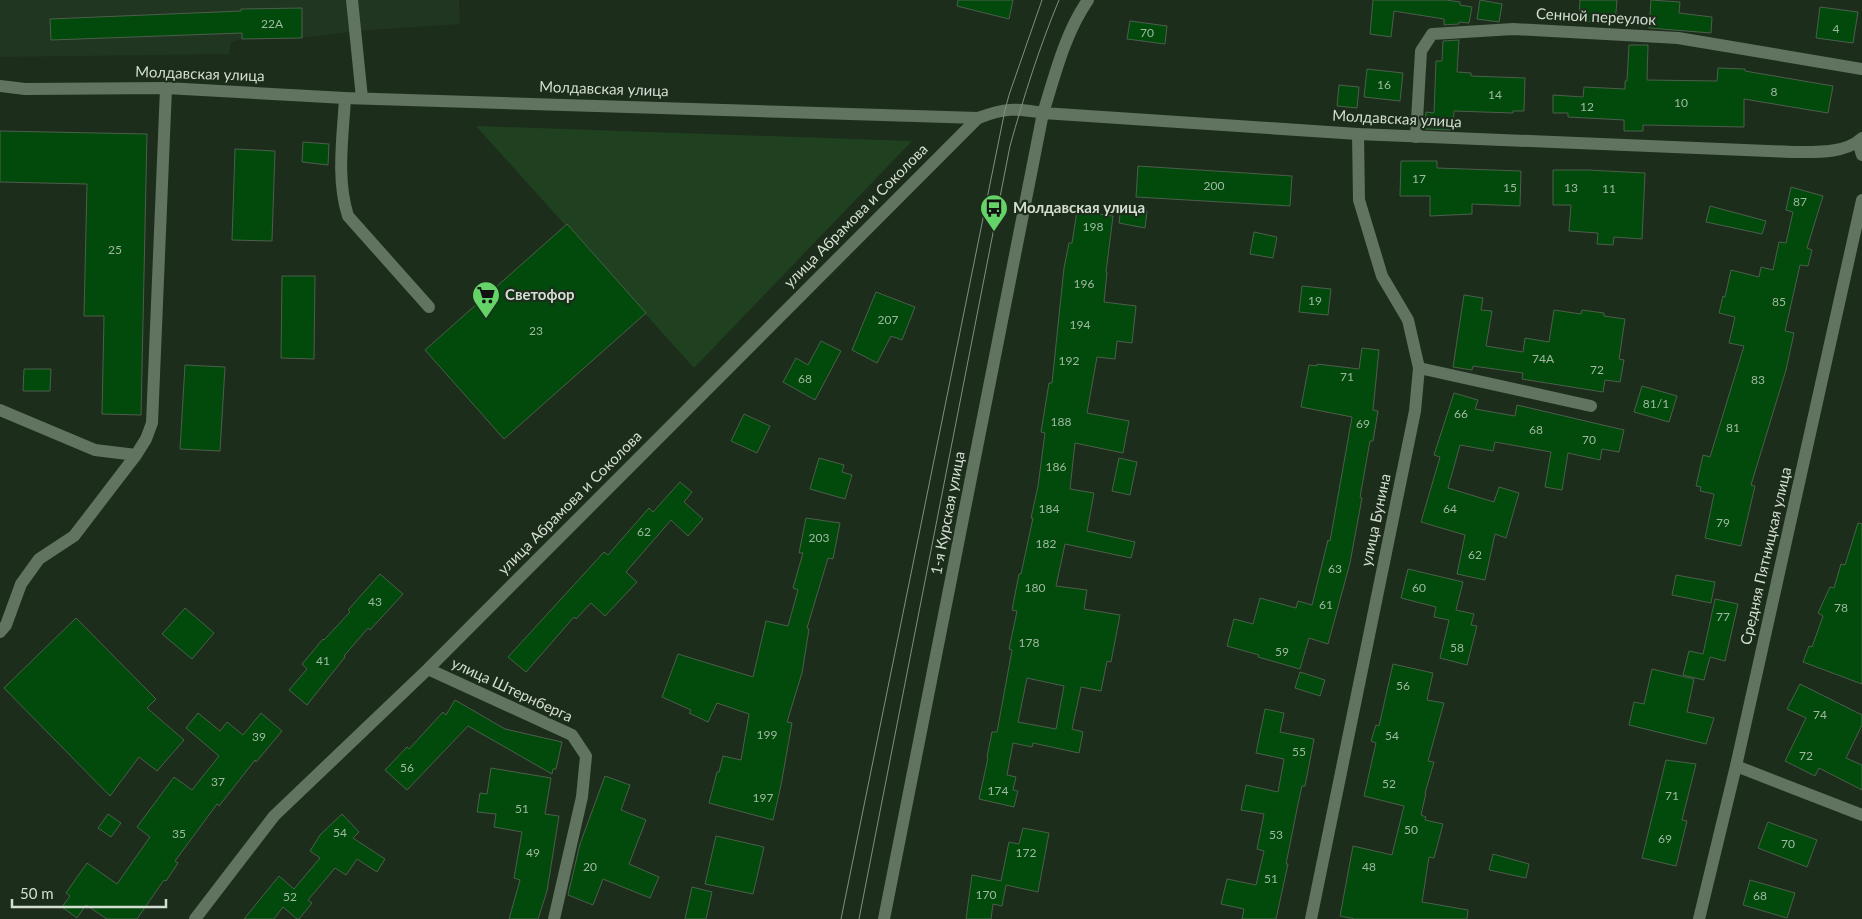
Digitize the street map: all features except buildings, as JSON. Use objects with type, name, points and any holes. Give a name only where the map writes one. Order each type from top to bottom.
[{"type":"street","points":[[352,0],[362,98]]},
{"type":"street","points":[[1044,113],[1070,30],[1088,0]]},
{"type":"street","name":"Сенной переулок","points":[[1416,136],[1421,51],[1432,34],[1512,29],[1678,38],[1862,69]]},
{"type":"street","name":"Молдавская улица","points":[[0,86],[25,89],[166,88],[345,98],[978,118],[1000,110],[1020,109],[1044,113],[1358,134],[1792,152],[1825,151],[1844,147],[1860,140]]},
{"type":"street","points":[[0,632],[6,625],[21,584],[39,559],[74,536],[136,455],[146,439],[152,423],[166,88]]},
{"type":"street","points":[[345,98],[341,183],[348,216],[429,307]]},
{"type":"street","name":"1-я Курская улица","points":[[884,919],[1044,113]]},
{"type":"street","name":"улица Абрамова и Соколова","points":[[195,919],[274,816],[428,669],[978,118]]},
{"type":"street","name":"улица Бунина","points":[[1311,919],[1415,411],[1419,368],[1408,320],[1382,276],[1359,200],[1358,134]]},
{"type":"street","points":[[1860,140],[1862,155]]},
{"type":"street","name":"Средняя Пятницкая улица","points":[[1699,919],[1736,766],[1862,200]]},
{"type":"street","points":[[1419,368],[1591,406]]},
{"type":"street","points":[[0,410],[95,450],[136,455]]},
{"type":"street","name":"улица Штернберга","points":[[428,669],[572,735],[586,756],[582,797],[554,919]]},
{"type":"street","points":[[1736,766],[1862,816]]},
{"type":"shaded area","points":[[0,0],[459,0],[460,24],[356,31],[302,38],[242,39],[231,42],[229,54],[0,57]]},
{"type":"shaded area","points":[[476,126],[912,141],[694,368]]},
{"type":"tram line","points":[[841,919],[1005,110],[1042,0]]},
{"type":"tram line","points":[[859,919],[1010,146],[1032,72],[1059,0]]},
{"type":"place","name":"Молдавская улица","points":[[994,232]]},
{"type":"place","name":"Светофор","points":[[486,319]]}]
